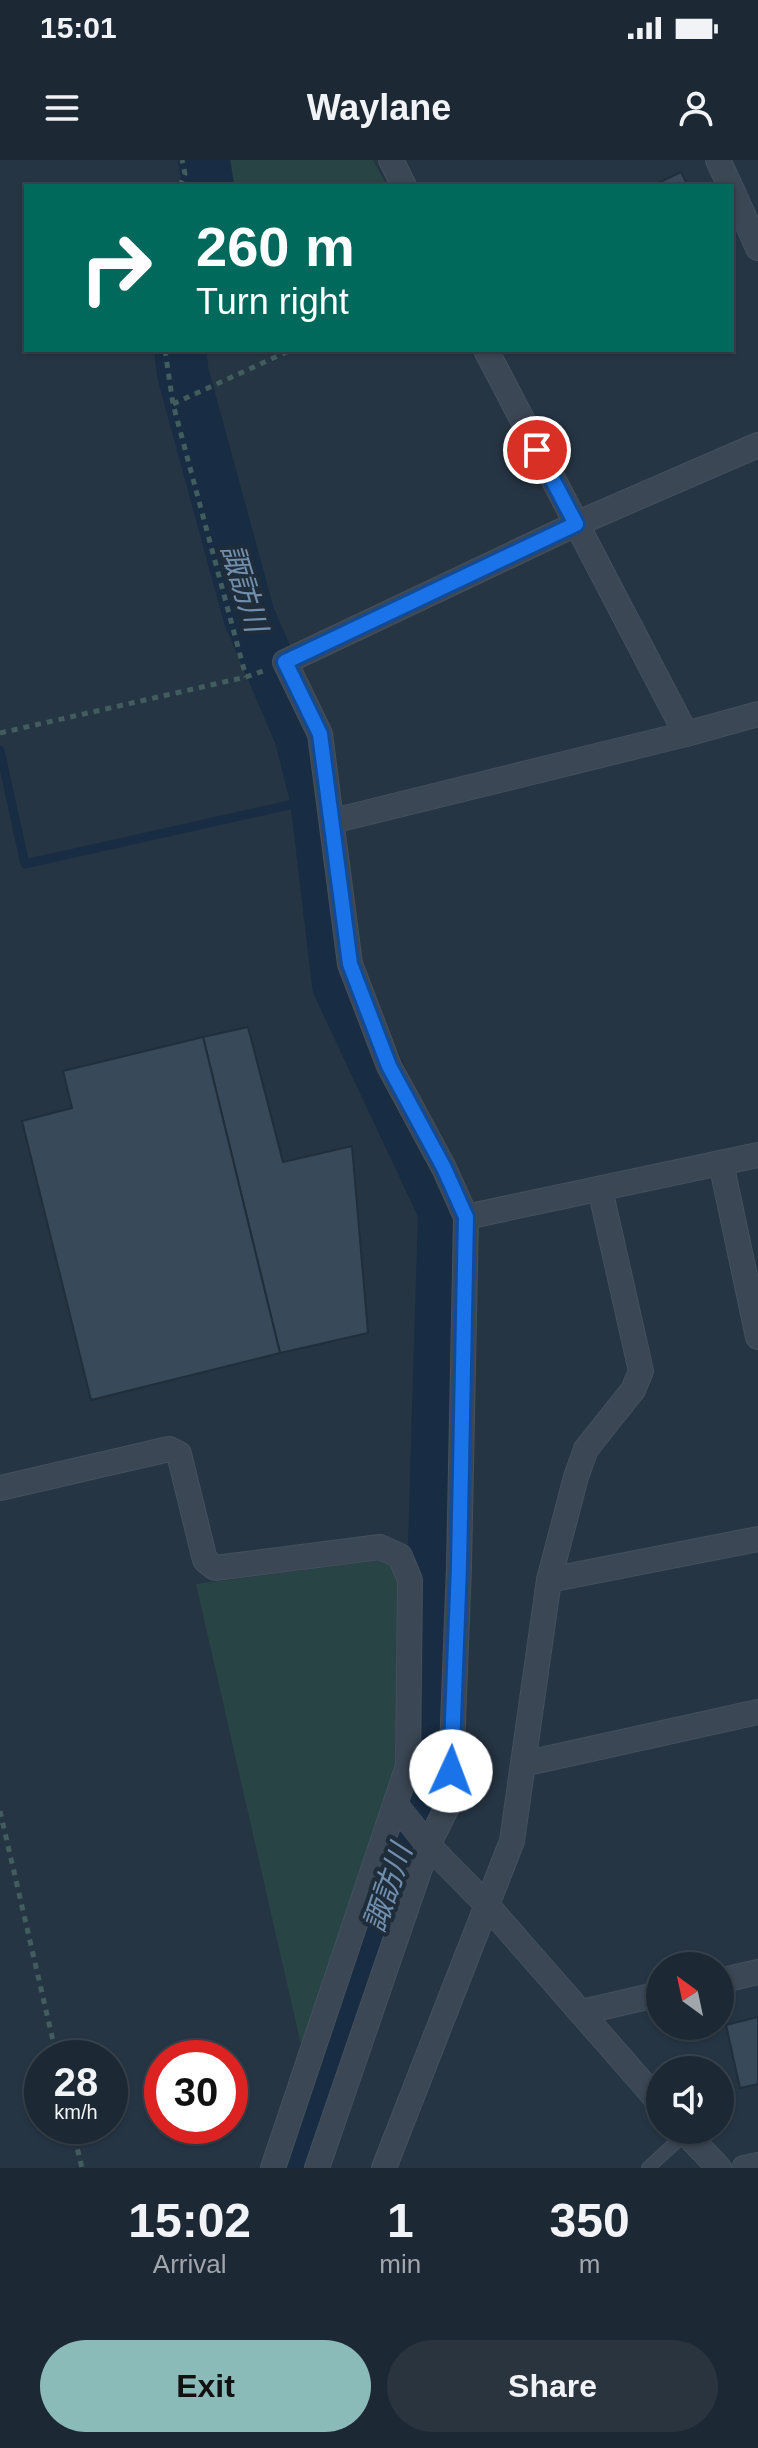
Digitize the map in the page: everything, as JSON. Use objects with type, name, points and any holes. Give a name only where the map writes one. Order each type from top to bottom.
[{"type":"street","points":[[391,160],[403,184]]},
{"type":"street","points":[[718,160],[729,184]]},
{"type":"street","points":[[734,195],[758,248]]},
{"type":"street","points":[[487,352],[686,734]]},
{"type":"street","points":[[317,2168],[428,1845],[450,1801],[459,1566],[466,1217],[444,1168],[389,1066],[350,964],[320,734],[285,662],[576,524],[758,445]]},
{"type":"street","points":[[333,821],[758,714]]},
{"type":"street","points":[[466,1217],[758,1155]]},
{"type":"street","points":[[721,1163],[758,1337]]},
{"type":"street","points":[[384,2168],[512,1841],[549,1580],[576,1477],[586,1449],[633,1390],[641,1371],[600,1189]]},
{"type":"street","points":[[0,1488],[169,1449],[179,1454],[205,1560],[215,1568],[380,1547],[400,1556],[410,1580],[408,1766],[273,2168]]},
{"type":"street","points":[[549,1580],[758,1539]]},
{"type":"street","points":[[523,1764],[758,1712]]},
{"type":"street","points":[[396,1805],[428,1845],[486,1904],[646,2087]]},
{"type":"street","points":[[734,1978],[758,1972]]},
{"type":"street","points":[[582,2012],[646,1997]]},
{"type":"street","points":[[696,2144],[719,2168]]},
{"type":"street","points":[[744,2168],[758,2165]]},
{"type":"lane","points":[[648,2168],[672,2144]]},
{"type":"path","points":[[181,184],[185,174],[182,160]]},
{"type":"path","points":[[165,352],[173,404],[246,677]]},
{"type":"path","points":[[173,404],[287,352]]},
{"type":"path","points":[[0,733],[246,677],[285,662]]},
{"type":"path","points":[[0,1811],[53,2040]]},
{"type":"path","points":[[76,2144],[82,2168]]},
{"type":"green space","points":[[212,160],[373,160],[386,184],[215,184]]},
{"type":"green space","points":[[382,1560],[393,1564],[403,1587],[398,1770],[304,2058],[196,1584]]},
{"type":"building","points":[[681,172],[687,184],[656,184]]},
{"type":"building","points":[[248,1027],[283,1162],[352,1146],[368,1333],[280,1353],[203,1037]]},
{"type":"building","points":[[203,1037],[280,1353],[91,1400],[22,1121],[72,1108],[63,1071]]},
{"type":"building","points":[[758,2017],[758,2084],[740,2088],[729,2040],[734,2040],[734,2023]]},
{"type":"waterway","name":"諏訪川","points":[[204,160],[208,184]]},
{"type":"waterway","name":"諏訪川","points":[[180,352],[183,374],[249,616],[300,735],[316,799],[338,985],[444,1211],[427,1773],[294,2168]]},
{"type":"waterway","points":[[0,750],[25,864],[316,799]]},
{"type":"route","points":[[451,1771],[459,1566],[466,1217],[444,1168],[389,1066],[350,964],[320,734],[285,662],[576,524],[537,450]]}]
